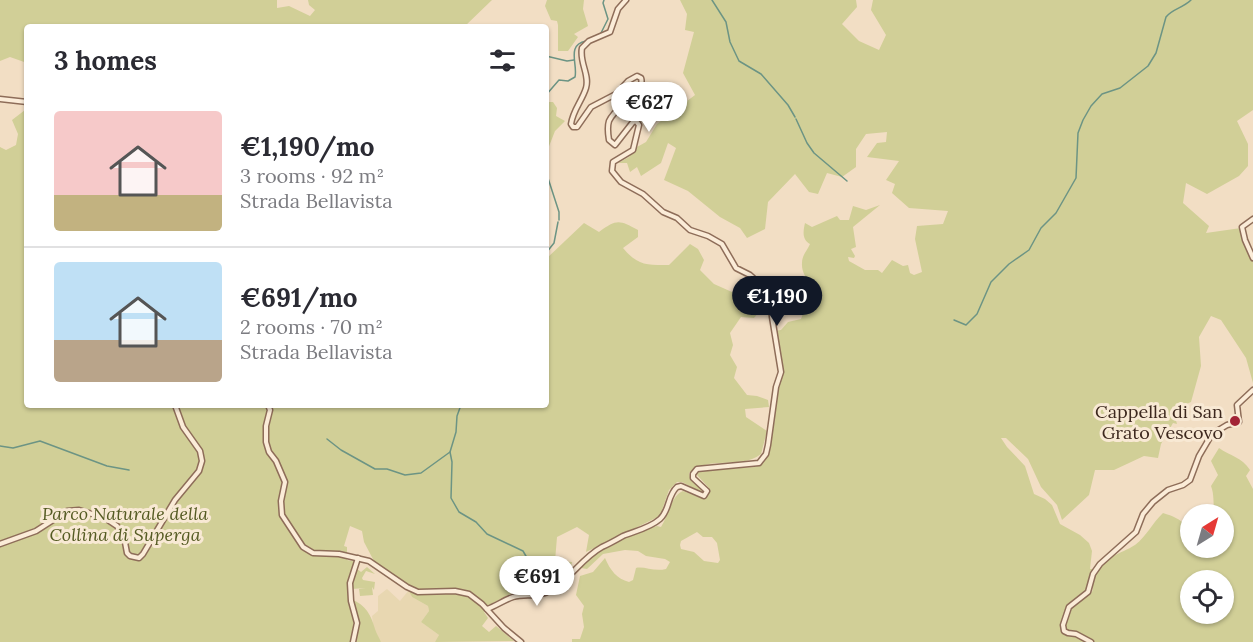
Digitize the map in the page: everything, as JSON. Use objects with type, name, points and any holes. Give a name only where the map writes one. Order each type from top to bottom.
[{"type":"street","points":[[488,609],[513,597],[535,596],[554,588],[573,575],[585,559],[598,549],[623,536],[653,525],[667,510],[671,494],[677,487],[681,486],[704,496],[707,491],[693,478],[694,471],[759,464],[768,445],[776,387],[781,372],[772,315],[760,284],[750,274],[736,268],[718,241],[690,230],[678,218],[663,212],[644,194],[616,178],[612,171],[613,162],[633,150],[639,124],[636,121],[633,122],[615,145],[609,140],[608,125],[617,109],[637,92],[642,84],[641,78],[637,76],[631,78],[616,94],[591,106],[577,127],[571,124],[574,110],[586,88],[587,80],[581,61],[582,48],[589,41],[610,32],[618,9],[626,0]]},
{"type":"street","points":[[0,99],[24,102]]},
{"type":"street","points":[[1253,219],[1242,227],[1253,258]]},
{"type":"street","points":[[1091,642],[1064,630],[1063,626],[1069,607],[1088,592],[1093,574],[1100,564],[1136,532],[1148,507],[1168,490],[1188,482],[1212,434],[1227,425],[1239,422],[1237,405],[1253,390]]},
{"type":"street","points":[[0,544],[36,531],[67,511],[75,509],[110,520],[121,532],[127,553],[139,558],[175,500],[199,471],[202,461],[200,451],[183,427],[176,408]]},
{"type":"street","points":[[269,408],[266,442],[285,482],[281,501],[282,515],[303,547],[313,553],[339,554],[358,558],[378,566],[412,590],[426,593],[461,592],[469,594],[488,609],[520,642]]},
{"type":"street","points":[[352,642],[357,623],[351,601],[350,583],[358,558]]},
{"type":"shaded area","points":[[387,589],[400,601],[409,590],[412,597],[428,606],[429,611],[421,622],[439,635],[435,642],[381,642],[374,631],[372,616],[378,611],[378,596]]},
{"type":"green space","points":[[0,0],[277,0],[277,8],[289,6],[310,16],[315,10],[309,5],[308,0],[492,0],[467,24],[24,24],[24,62],[10,57],[0,61]]},
{"type":"green space","points":[[547,0],[584,0],[583,9],[588,26],[574,34],[578,37],[568,51],[558,51],[558,25],[557,21],[551,20],[545,6]]},
{"type":"green space","points":[[680,0],[856,0],[857,7],[842,24],[859,41],[879,50],[886,35],[871,10],[873,0],[1253,0],[1253,110],[1237,121],[1248,144],[1248,166],[1239,176],[1207,194],[1186,183],[1183,203],[1209,226],[1206,233],[1241,228],[1253,259],[1253,383],[1246,358],[1221,320],[1211,316],[1199,337],[1201,366],[1191,402],[1172,407],[1177,424],[1173,423],[1161,444],[1158,458],[1144,456],[1114,470],[1095,470],[1089,495],[1062,520],[1057,505],[1041,487],[1028,459],[1006,438],[1001,438],[1025,466],[1034,494],[1052,505],[1060,524],[1089,543],[1092,551],[1090,569],[1095,569],[1087,591],[1068,605],[1062,625],[1065,634],[1078,636],[1086,642],[572,642],[572,639],[580,639],[584,627],[582,614],[584,606],[576,595],[580,576],[593,572],[605,558],[614,573],[629,582],[633,580],[636,568],[666,569],[670,562],[646,556],[638,551],[625,550],[603,554],[587,569],[581,568],[583,563],[601,549],[612,546],[625,537],[657,526],[661,527],[679,493],[683,491],[701,498],[708,495],[709,488],[697,475],[699,471],[755,467],[763,463],[770,444],[776,393],[783,370],[775,331],[781,330],[788,322],[801,319],[804,311],[801,301],[812,298],[814,295],[814,293],[803,291],[806,287],[806,280],[802,260],[810,244],[804,235],[805,223],[812,227],[837,216],[840,220],[849,220],[853,206],[866,210],[880,205],[853,227],[856,247],[851,249],[855,256],[854,258],[848,257],[849,261],[865,270],[878,270],[882,273],[892,260],[903,266],[908,265],[910,273],[914,275],[922,272],[915,239],[917,226],[943,224],[948,211],[909,208],[892,193],[895,184],[886,180],[899,161],[867,157],[877,143],[886,142],[887,132],[866,134],[856,149],[856,167],[842,177],[827,173],[818,194],[809,192],[795,174],[768,202],[765,229],[747,238],[740,228],[720,217],[688,191],[664,180],[676,148],[668,143],[661,163],[641,176],[637,167],[630,172],[627,163],[618,163],[629,157],[637,147],[646,142],[657,124],[695,95],[683,73],[694,32],[685,30],[687,14]],"holes":[[[697,532],[703,537],[712,537],[717,543],[720,560],[718,563],[704,561],[694,552],[681,549],[681,541]]]},
{"type":"green space","points":[[549,102],[553,102],[557,108],[556,116],[565,121],[555,131],[549,146]]},
{"type":"green space","name":"Parco Naturale della Collina di Superga","points":[[24,111],[24,408],[549,408],[549,256],[584,223],[599,232],[618,222],[638,230],[638,237],[623,248],[633,258],[643,263],[669,265],[690,244],[698,249],[704,260],[700,270],[714,284],[732,292],[759,312],[754,318],[741,317],[730,333],[733,345],[730,355],[737,367],[734,378],[747,395],[768,400],[769,407],[745,409],[746,417],[767,431],[761,454],[744,461],[715,463],[697,468],[689,473],[702,490],[701,492],[682,482],[677,482],[669,490],[660,516],[586,552],[589,535],[577,527],[557,537],[555,561],[572,562],[570,571],[551,584],[533,591],[512,593],[487,608],[470,593],[411,590],[375,563],[364,542],[362,531],[350,526],[344,546],[347,547],[347,560],[357,562],[351,571],[348,584],[350,603],[356,623],[351,642],[0,642],[0,147],[6,150],[16,145],[18,134],[12,120]]},
{"type":"green space","points":[[1219,448],[1240,459],[1250,470],[1246,476],[1253,489],[1253,642],[1095,642],[1067,631],[1065,629],[1070,607],[1092,592],[1097,569],[1107,560],[1135,545],[1163,513],[1180,520],[1180,558],[1234,558],[1234,504],[1214,504],[1211,486],[1218,475],[1211,461]]},
{"type":"green space","points":[[367,567],[375,574],[366,571],[362,578],[375,582],[374,590],[372,587],[373,595],[360,596],[359,589],[366,588],[351,589],[356,568],[361,572]]},
{"type":"green space","points":[[409,591],[426,594],[455,592],[469,595],[486,609],[484,612],[488,618],[482,626],[489,632],[496,626],[514,641],[435,642],[439,635],[421,622],[429,611],[428,606],[412,597]]},
{"type":"green space","points":[[351,599],[361,604],[367,611],[381,642],[354,642],[359,623]]},
{"type":"waterway","points":[[601,33],[608,19],[604,0]]},
{"type":"waterway","points":[[712,0],[726,22],[730,42],[739,61],[761,74],[788,105],[795,117]]},
{"type":"waterway","points":[[954,320],[966,325],[977,314],[991,282],[1009,264],[1029,250],[1041,228],[1056,213],[1076,178],[1078,133],[1091,106],[1102,94],[1120,88],[1148,66],[1156,53],[1166,17],[1191,0]]},
{"type":"waterway","points":[[549,92],[559,80],[568,81],[575,77],[576,46],[586,41]]},
{"type":"waterway","points":[[549,57],[567,61],[574,60]]},
{"type":"waterway","points":[[796,119],[814,153],[847,181]]},
{"type":"waterway","points":[[549,181],[559,212],[559,220]]},
{"type":"waterway","points":[[549,249],[554,243],[558,222]]},
{"type":"waterway","points":[[460,408],[450,452],[451,498],[459,512],[476,522],[487,534],[523,551],[534,575],[543,577]]},
{"type":"waterway","points":[[327,439],[341,450],[375,469],[387,469],[405,475],[421,473],[450,452]]},
{"type":"waterway","points":[[0,446],[13,448],[40,441],[107,466],[129,470]]},
{"type":"place","name":"Cappella di San Grato Vescovo","points":[[1235,421]]}]
